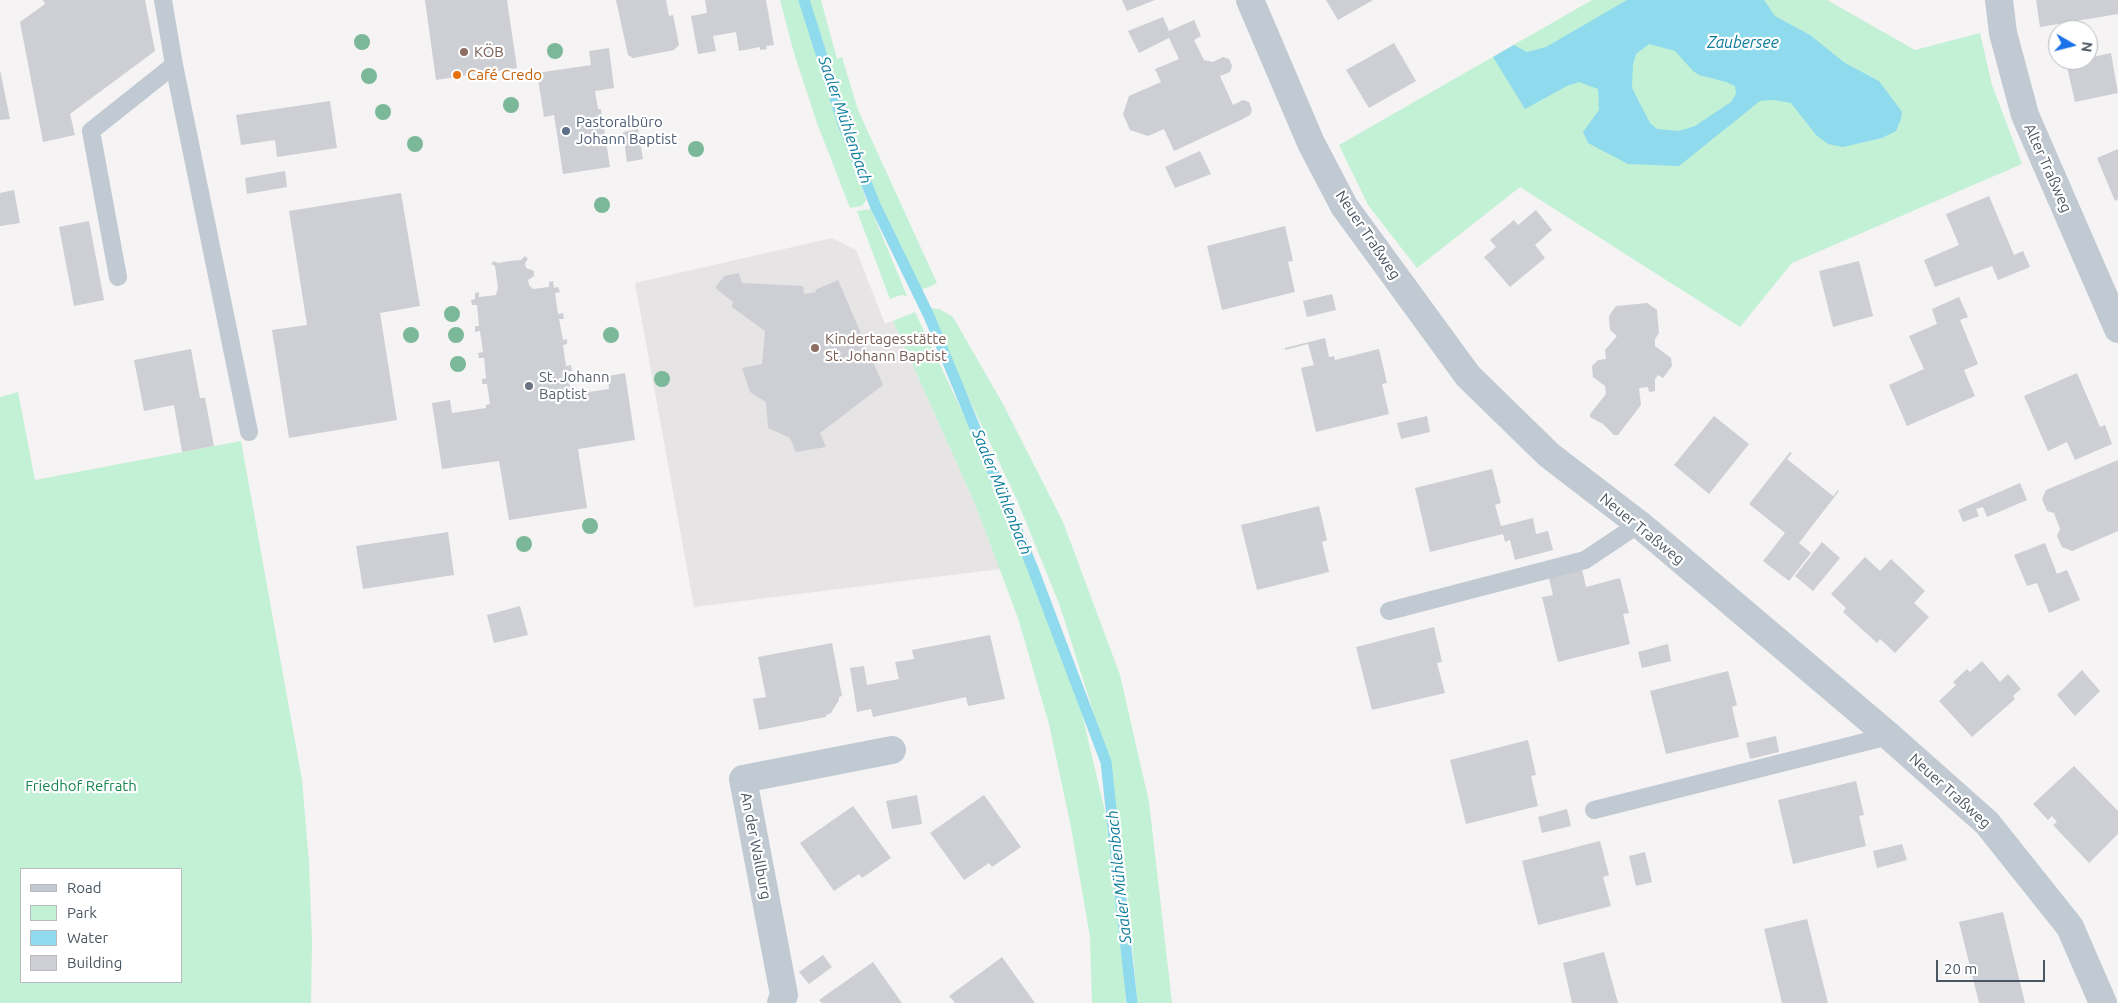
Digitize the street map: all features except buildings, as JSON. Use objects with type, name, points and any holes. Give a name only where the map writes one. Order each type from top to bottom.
[{"type":"street","name":"Neuer Traßweg","points":[[1250,0],[1311,142],[1344,206],[1468,376],[1549,455],[1639,524],[1889,736],[1993,830],[2070,927],[2102,1003]]},
{"type":"street","name":"Alter Traßweg","points":[[1998,0],[2003,33],[2025,115],[2118,329]]},
{"type":"street","name":"An der Wallburg","points":[[781,1003],[784,995],[743,780],[892,750]]},
{"type":"lane","points":[[164,0],[174,65],[248,432]]},
{"type":"lane","points":[[118,277],[90,131],[174,65]]},
{"type":"lane","points":[[1389,611],[1585,560],[1639,524]]},
{"type":"lane","points":[[1594,810],[1889,736]]},
{"type":"shaded area","points":[[832,238],[856,250],[885,324],[893,321],[975,504],[1000,569],[694,607],[635,283]]},
{"type":"green space","points":[[780,0],[800,0],[866,200],[862,206],[850,208],[817,123],[794,53]]},
{"type":"green space","points":[[808,0],[821,0],[837,59],[842,57],[858,110],[937,283],[929,287],[917,291],[879,204],[844,120]]},
{"type":"green space","points":[[1592,0],[1827,0],[1915,50],[1980,33],[1992,85],[2022,164],[1792,263],[1740,327],[1520,187],[1417,268],[1368,205],[1339,145]]},
{"type":"green space","points":[[871,209],[907,296],[901,295],[890,299],[857,211]]},
{"type":"green space","points":[[926,308],[939,309],[953,317],[1003,404],[1063,522],[1120,675],[1149,802],[1172,1003],[1137,1003],[1131,926],[1117,818],[1093,711],[1060,606],[1017,500]]},
{"type":"green space","points":[[915,312],[1005,502],[1050,611],[1082,714],[1107,820],[1121,929],[1126,1003],[1092,1003],[1090,937],[1071,827],[1049,724],[1018,618],[975,504],[893,321]]},
{"type":"green space","name":"Friedhof Refrath","points":[[18,392],[35,480],[241,441],[302,780],[309,862],[312,941],[311,1003],[0,1003],[0,397]]},
{"type":"water","name":"Zaubersee","points":[[1627,0],[1764,0],[1775,16],[1810,35],[1845,63],[1879,81],[1902,112],[1901,119],[1896,131],[1882,138],[1843,147],[1828,144],[1816,135],[1791,103],[1774,100],[1760,101],[1679,166],[1628,164],[1588,143],[1583,132],[1599,110],[1598,89],[1579,82],[1567,86],[1525,109],[1493,57],[1514,45],[1527,52],[1546,47]],"holes":[[[1649,44],[1675,51],[1693,71],[1699,75],[1735,86],[1736,94],[1731,102],[1695,126],[1679,131],[1657,129],[1650,123],[1632,88],[1633,65],[1636,54]]]},
{"type":"waterway","name":"Saaler Mühlenbach","points":[[804,0],[844,126],[875,205],[929,316],[1033,569],[1106,762],[1132,1003]]},
{"type":"place","name":"KÖB","points":[[464,52]]},
{"type":"place","name":"Café Credo","points":[[457,75]]},
{"type":"place","name":"Pastoralbüro Johann Baptist","points":[[566,131]]},
{"type":"place","name":"Kindertagesstätte St. Johann Baptist","points":[[815,348]]},
{"type":"place","name":"St. Johann Baptist","points":[[529,386]]}]
